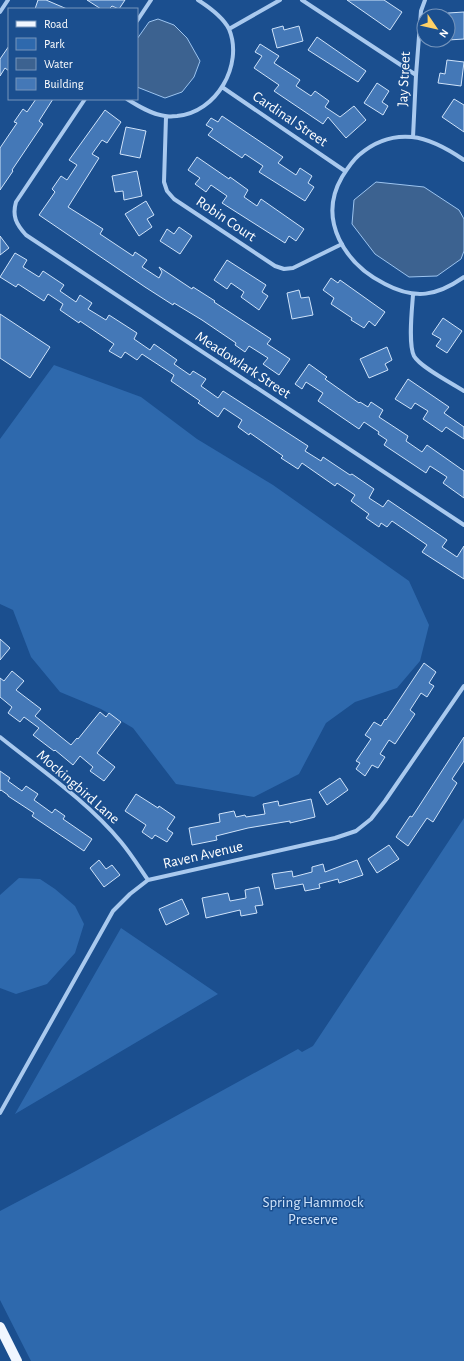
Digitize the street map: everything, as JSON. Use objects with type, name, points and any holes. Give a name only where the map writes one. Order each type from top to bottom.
[{"type":"main road","points":[[0,1326],[17,1361]]},
{"type":"street","points":[[0,12],[8,0]]},
{"type":"street","points":[[138,20],[151,0]]},
{"type":"street","points":[[129,100],[152,113],[166,117],[187,115],[211,101],[222,87],[229,75],[232,60],[232,45],[228,29],[220,17],[208,6],[198,0]]},
{"type":"street","points":[[228,29],[280,0]]},
{"type":"street","points":[[302,0],[416,75]]},
{"type":"street","name":"Jay Street","points":[[413,137],[421,11],[425,0]]},
{"type":"street","name":"Cardinal Street","points":[[222,87],[345,171]]},
{"type":"street","name":"Meadowlark Street","points":[[84,100],[16,202],[14,210],[15,219],[19,227],[26,235],[464,525]]},
{"type":"street","name":"Robin Court","points":[[166,117],[164,182],[167,190],[174,199],[275,266],[284,269],[293,268],[342,244]]},
{"type":"street","points":[[464,160],[448,149],[432,142],[413,137],[397,137],[380,141],[365,150],[353,160],[337,186],[333,203],[333,216],[336,232],[342,244],[351,258],[363,270],[382,283],[396,290],[413,294],[428,294],[442,290],[464,277]]},
{"type":"street","points":[[413,294],[411,342],[414,356],[422,364],[464,391]]},
{"type":"street","name":"Raven Avenue","points":[[0,1113],[113,911],[130,894],[148,880],[335,838],[356,831],[371,819],[386,801],[464,686]]},
{"type":"street","name":"Mockingbird Lane","points":[[0,737],[80,801],[102,821],[122,843],[148,880]]},
{"type":"green space","points":[[54,365],[141,397],[197,439],[273,485],[409,581],[429,625],[420,661],[397,688],[355,702],[326,723],[299,774],[254,797],[176,784],[133,728],[101,709],[60,692],[31,657],[13,610],[0,604],[0,439]]},
{"type":"green space","name":"Spring Hammock Preserve","points":[[464,818],[464,1361],[31,1361],[0,1300],[0,1211],[298,1049],[302,1052],[313,1046]]},
{"type":"green space","points":[[19,878],[40,879],[55,889],[75,906],[84,924],[75,953],[47,984],[16,994],[0,988],[0,895]]},
{"type":"green space","points":[[121,928],[218,994],[15,1114]]},
{"type":"water","points":[[158,19],[174,25],[187,38],[200,61],[194,77],[182,92],[165,98],[138,87],[138,38],[149,22]]},
{"type":"water","points":[[376,182],[424,187],[459,210],[464,219],[464,251],[461,259],[437,276],[409,277],[375,254],[352,224],[354,200]]},
{"type":"building","points":[[38,0],[46,0],[65,8],[35,8]]},
{"type":"building","points":[[87,0],[125,0],[120,8],[112,6],[110,8],[99,8]]},
{"type":"building","points":[[347,0],[384,0],[402,12],[390,30]]},
{"type":"building","points":[[456,12],[464,12],[464,39],[456,40]]},
{"type":"building","points":[[283,26],[284,30],[299,26],[303,41],[277,48],[272,29]]},
{"type":"building","points":[[317,37],[366,71],[358,82],[308,50]]},
{"type":"building","points":[[260,44],[279,56],[274,63],[300,80],[296,86],[311,96],[315,91],[329,101],[325,107],[340,117],[354,106],[366,120],[346,138],[328,117],[323,124],[274,91],[279,85],[254,68],[262,56],[255,52]]},
{"type":"building","points":[[8,47],[8,70],[5,68],[0,76],[0,59]]},
{"type":"building","points":[[447,60],[464,62],[461,86],[438,83],[440,73],[445,74]]},
{"type":"building","points":[[377,83],[389,91],[382,102],[388,106],[383,115],[364,103]]},
{"type":"building","points":[[454,99],[464,105],[464,132],[442,117]]},
{"type":"building","points":[[35,100],[52,100],[39,121],[43,124],[0,190],[0,148],[17,123],[14,122],[23,109],[27,112]]},
{"type":"building","points":[[105,110],[121,122],[107,143],[102,140],[92,154],[99,158],[68,207],[103,229],[100,234],[133,256],[135,252],[147,260],[142,267],[159,278],[162,272],[159,267],[192,289],[193,287],[215,301],[214,302],[271,339],[267,344],[290,359],[279,375],[263,364],[268,358],[249,346],[245,352],[235,345],[236,343],[202,320],[174,303],[173,305],[145,287],[39,215],[55,192],[52,189],[61,176],[67,180],[77,165],[69,160]]},
{"type":"building","points":[[222,116],[283,157],[278,163],[296,175],[300,168],[312,176],[308,183],[314,187],[305,201],[259,172],[263,166],[245,154],[242,158],[208,135],[213,129],[206,125],[211,118],[218,122]]},
{"type":"building","points":[[126,127],[146,131],[140,158],[120,154]]},
{"type":"building","points":[[197,157],[248,190],[244,197],[257,206],[261,199],[304,229],[296,241],[289,236],[285,243],[222,203],[227,196],[211,185],[206,192],[195,184],[200,178],[188,170]]},
{"type":"building","points":[[137,171],[142,196],[124,200],[123,191],[115,192],[112,176]]},
{"type":"building","points":[[146,201],[154,215],[147,219],[152,227],[139,236],[125,214]]},
{"type":"building","points":[[179,227],[192,236],[180,254],[160,241],[167,229],[174,234]]},
{"type":"building","points":[[0,236],[9,248],[0,255]]},
{"type":"building","points":[[15,253],[27,260],[23,267],[39,277],[43,271],[64,285],[60,291],[76,302],[80,295],[92,303],[88,309],[106,320],[109,315],[137,333],[134,339],[150,350],[154,344],[177,360],[174,364],[190,375],[193,371],[206,379],[201,386],[218,398],[223,391],[308,446],[305,451],[321,461],[323,457],[374,489],[369,498],[383,507],[388,500],[447,540],[442,547],[457,557],[464,546],[464,579],[422,552],[427,545],[392,521],[387,527],[381,523],[379,527],[366,518],[369,514],[351,501],[355,495],[337,483],[335,486],[302,463],[298,469],[281,458],[283,456],[250,433],[249,435],[238,427],[242,420],[224,408],[218,417],[198,403],[200,401],[171,381],[174,375],[142,354],[137,360],[125,352],[121,358],[109,351],[114,344],[80,321],[79,323],[60,310],[63,304],[48,294],[44,301],[18,284],[16,287],[0,277]]},
{"type":"building","points":[[227,260],[266,285],[262,292],[268,296],[259,310],[241,297],[244,292],[231,283],[227,289],[214,280]]},
{"type":"building","points":[[331,278],[338,283],[340,280],[385,312],[375,326],[369,321],[364,328],[331,304],[334,298],[323,290]]},
{"type":"building","points":[[299,290],[301,298],[309,297],[313,315],[292,319],[287,293]]},
{"type":"building","points":[[0,314],[50,347],[30,378],[0,358]]},
{"type":"building","points":[[443,318],[462,331],[447,353],[436,346],[441,339],[432,334]]},
{"type":"building","points":[[387,347],[392,360],[385,364],[388,370],[369,378],[360,359]]},
{"type":"building","points":[[309,364],[327,377],[325,379],[359,403],[360,402],[368,407],[371,402],[383,410],[379,417],[408,436],[406,441],[422,452],[427,445],[464,471],[464,498],[443,483],[447,477],[430,466],[426,473],[384,445],[387,440],[378,434],[379,432],[364,422],[359,429],[318,401],[323,393],[306,382],[302,389],[295,384]]},
{"type":"building","points":[[408,379],[449,407],[444,413],[464,427],[464,439],[446,427],[442,432],[423,419],[428,411],[415,403],[411,409],[395,399]]},
{"type":"building","points":[[0,639],[10,648],[0,660]]},
{"type":"building","points":[[424,663],[436,672],[429,683],[434,686],[427,697],[421,693],[410,710],[415,714],[395,744],[389,740],[380,754],[385,757],[378,768],[372,765],[365,776],[356,769],[360,763],[356,761],[371,739],[365,735],[374,722],[381,726],[385,719],[386,720]]},
{"type":"building","points":[[12,671],[24,681],[16,690],[41,709],[35,716],[71,745],[77,738],[78,739],[100,712],[106,717],[109,713],[121,722],[97,753],[115,767],[104,781],[90,771],[93,767],[80,756],[73,765],[33,735],[39,728],[24,717],[20,722],[8,713],[12,707],[0,697],[0,678],[4,681]]},
{"type":"building","points":[[464,737],[464,761],[452,779],[457,783],[433,822],[427,818],[408,846],[396,837],[410,816],[412,817]]},
{"type":"building","points":[[0,771],[10,778],[8,781],[22,791],[26,786],[38,794],[34,800],[52,813],[55,809],[65,816],[63,819],[92,839],[84,851],[32,816],[34,813],[1,790],[0,791]]},
{"type":"building","points":[[340,778],[348,790],[327,805],[319,792]]},
{"type":"building","points":[[136,794],[158,808],[159,806],[175,817],[167,829],[173,833],[167,842],[155,835],[152,839],[142,832],[146,825],[125,811]]},
{"type":"building","points":[[311,799],[315,817],[290,823],[290,821],[248,828],[216,836],[217,840],[192,845],[189,828],[220,822],[219,814],[234,811],[236,817],[245,815],[246,817],[265,814],[263,804],[278,801],[279,806]]},
{"type":"building","points":[[389,845],[399,859],[377,873],[368,859]]},
{"type":"building","points":[[99,860],[106,869],[112,865],[120,875],[104,887],[90,868]]},
{"type":"building","points":[[357,860],[363,875],[339,883],[338,879],[319,884],[320,888],[305,891],[303,884],[275,889],[272,874],[292,871],[293,877],[312,872],[312,867],[323,864],[325,872]]},
{"type":"building","points":[[259,887],[263,905],[255,906],[257,913],[241,916],[240,910],[206,918],[202,898],[228,893],[230,901],[246,898],[245,890]]},
{"type":"building","points":[[182,899],[189,914],[166,925],[159,909]]}]
